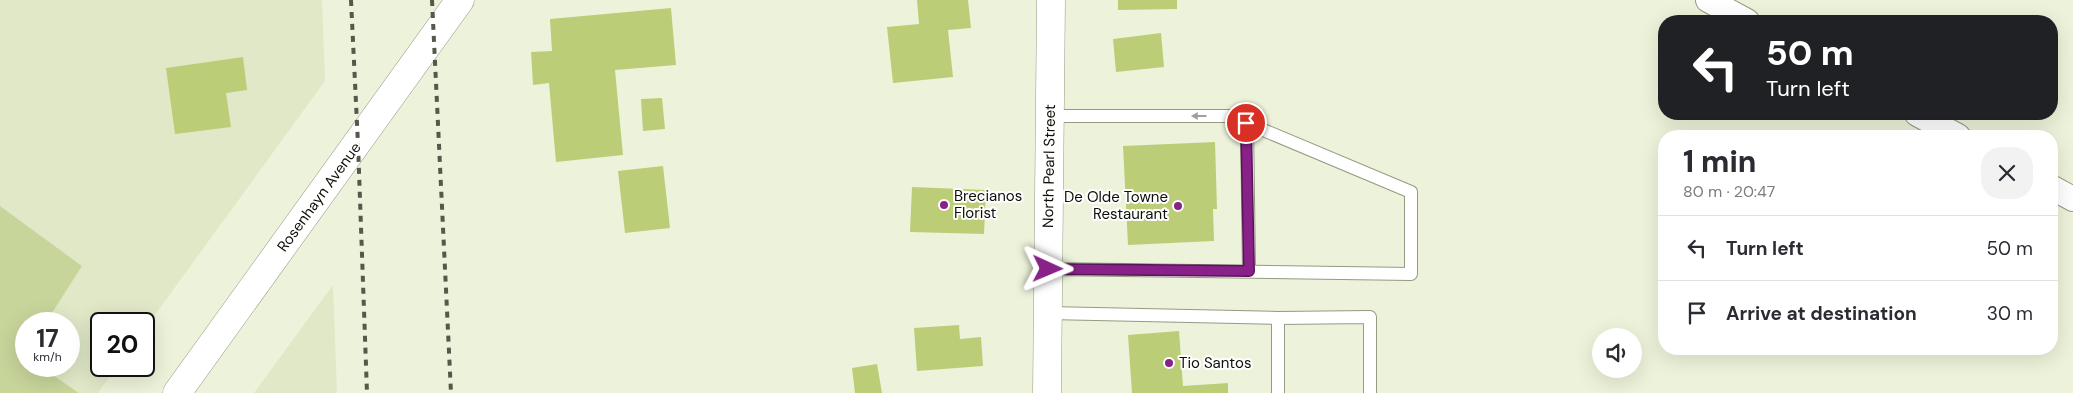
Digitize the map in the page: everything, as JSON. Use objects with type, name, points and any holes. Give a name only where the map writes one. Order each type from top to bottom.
[{"type":"street","name":"Rosenhayn Avenue","points":[[177,393],[460,0]]},
{"type":"street","name":"North Pearl Street","points":[[1047,393],[1049,116],[1052,0]]},
{"type":"street","points":[[1708,0],[1736,15]]},
{"type":"street","points":[[1928,120],[1947,130]]},
{"type":"street","points":[[2058,191],[2073,199]]},
{"type":"lane","points":[[1048,269],[1411,274],[1411,192],[1230,116],[1049,116]]},
{"type":"lane","points":[[1246,123],[1249,271]]},
{"type":"lane","points":[[1048,313],[1278,318],[1370,317],[1370,393]]},
{"type":"lane","points":[[1278,318],[1278,393]]},
{"type":"shaded area","points":[[0,0],[322,0],[325,81],[155,315],[155,312],[90,312],[90,377],[109,377],[98,393],[79,393],[56,377],[80,377],[80,312],[53,312],[82,266],[0,206]]},
{"type":"shaded area","points":[[333,285],[337,393],[254,393]]},
{"type":"green space","points":[[0,206],[82,266],[53,312],[15,312],[15,377],[56,377],[79,393],[0,393]]},
{"type":"building","points":[[917,0],[968,0],[971,28],[948,30],[953,77],[893,83],[887,27],[919,24]]},
{"type":"building","points":[[1118,0],[1177,0],[1177,9],[1118,10]]},
{"type":"building","points":[[671,8],[676,65],[615,70],[623,155],[556,162],[549,83],[533,85],[531,52],[552,51],[550,19]]},
{"type":"building","points":[[1161,33],[1164,67],[1116,72],[1113,39]]},
{"type":"building","points":[[243,57],[247,90],[226,93],[231,127],[175,134],[166,68]]},
{"type":"building","points":[[662,98],[665,129],[643,131],[641,99]]},
{"type":"building","points":[[1215,142],[1217,209],[1213,209],[1214,241],[1128,245],[1123,146]]},
{"type":"building","points":[[663,166],[670,228],[625,233],[618,171]]},
{"type":"building","points":[[912,187],[986,190],[984,234],[910,232]]},
{"type":"building","points":[[959,325],[960,339],[981,337],[983,366],[917,371],[914,328]]},
{"type":"building","points":[[1179,331],[1183,386],[1228,383],[1228,393],[1132,393],[1128,335]]},
{"type":"building","points":[[877,364],[882,393],[855,393],[852,368]]},
{"type":"railway","points":[[351,0],[367,393]]},
{"type":"railway","points":[[432,0],[451,393]]},
{"type":"place","name":"Brecianos Florist","points":[[944,205]]},
{"type":"place","name":"De Olde Towne Restaurant","points":[[1178,206]]},
{"type":"place","name":"Tio Santos","points":[[1169,363]]},
{"type":"route","points":[[1048,269],[1249,271],[1246,123]]}]
